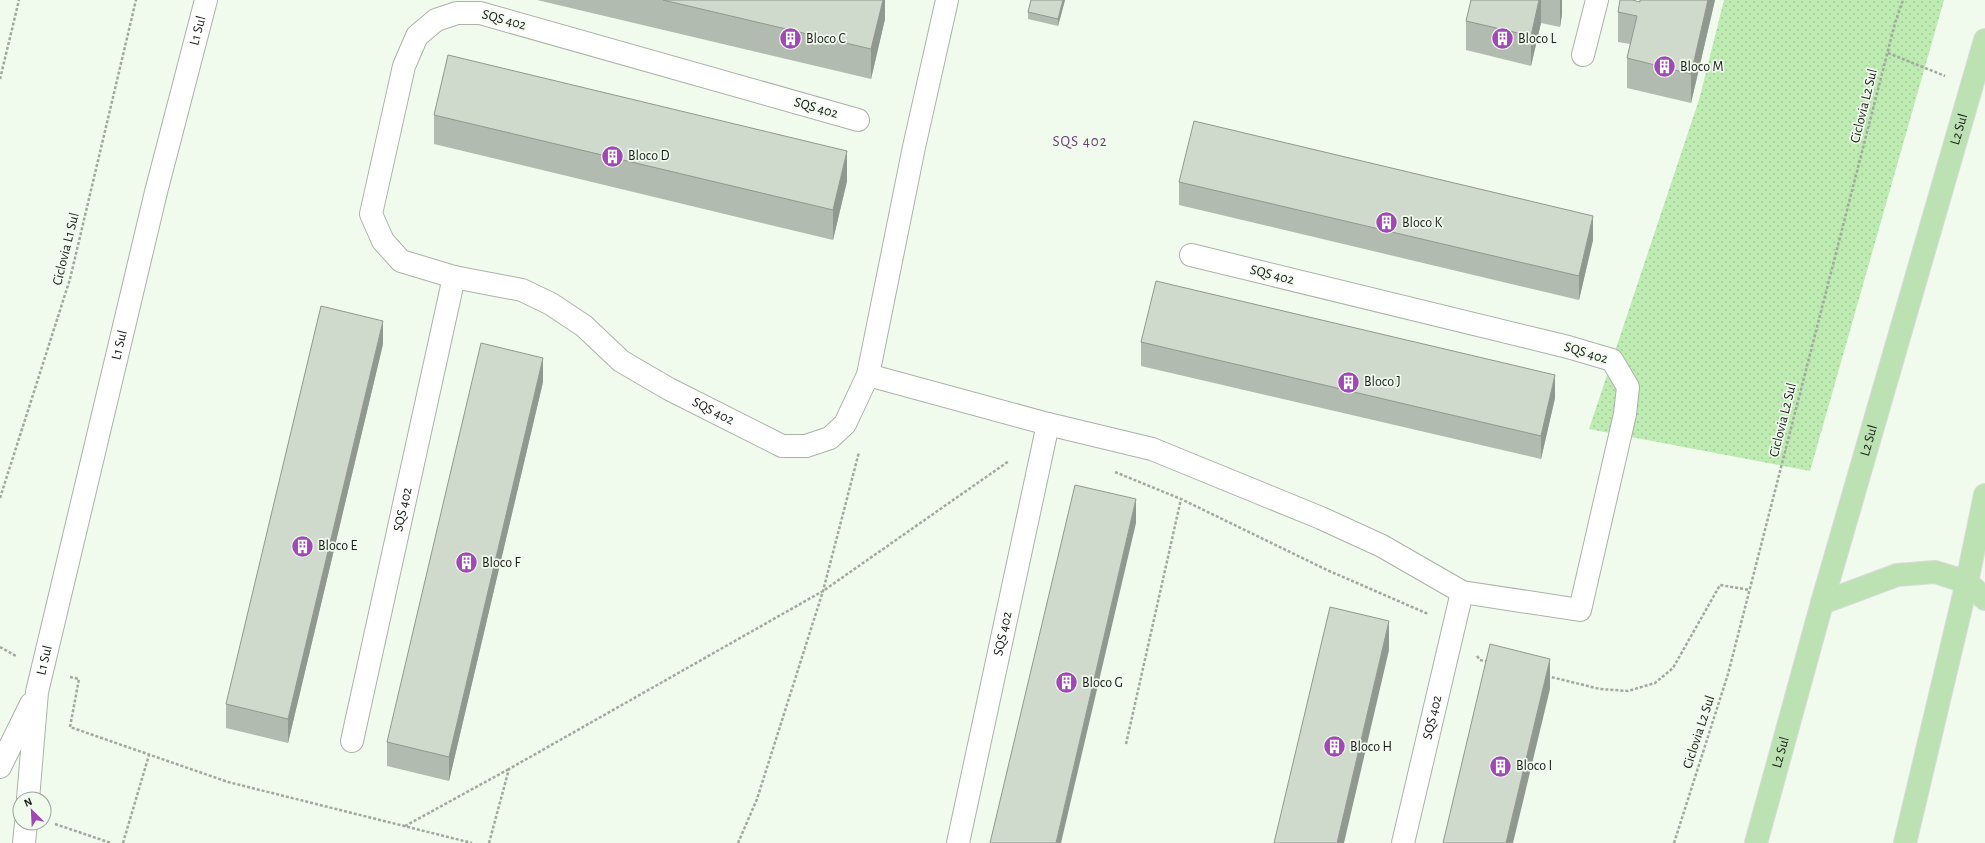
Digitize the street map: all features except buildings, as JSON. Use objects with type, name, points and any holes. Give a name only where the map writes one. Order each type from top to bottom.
[{"type":"main road","name":"L2 Sul","points":[[1756,843],[1822,603],[1985,40]]},
{"type":"main road","points":[[1904,843],[1967,582],[1985,494]]},
{"type":"main road","points":[[1822,603],[1896,575],[1935,572],[1967,582],[1985,599]]},
{"type":"street","name":"L1 Sul","points":[[29,791],[37,692],[156,192],[206,0]]},
{"type":"street","name":"SQS 402","points":[[858,120],[480,13],[457,13],[436,20],[417,36],[404,66],[371,214],[383,241],[401,261],[454,277],[522,290],[551,304],[584,326],[621,361],[669,389],[782,446],[806,446],[830,438],[845,424],[868,374],[914,147],[947,0]]},
{"type":"street","points":[[1583,55],[1597,0]]},
{"type":"street","name":"SQS 402","points":[[868,374],[1048,424],[1152,449],[1321,518],[1382,546],[1462,592],[1580,610],[1626,407],[1628,387],[1612,360],[1568,347],[1191,255]]},
{"type":"street","name":"SQS 402","points":[[352,741],[454,277]]},
{"type":"street","name":"SQS 402","points":[[958,843],[1048,424]]},
{"type":"street","name":"SQS 402","points":[[1403,843],[1462,592]]},
{"type":"street","name":"L1 Sul","points":[[0,767],[37,692]]},
{"type":"street","points":[[24,843],[25,831]]},
{"type":"path","points":[[0,79],[19,0]]},
{"type":"path","name":"Ciclovia L1 Sul","points":[[0,498],[70,279],[136,0]]},
{"type":"path","name":"Ciclovia L2 Sul","points":[[1674,843],[1728,674],[1903,0]]},
{"type":"path","points":[[1888,53],[1971,87]]},
{"type":"path","points":[[404,826],[510,769],[823,591],[1034,444],[1044,447]]},
{"type":"path","points":[[738,843],[757,799],[823,591],[860,448]]},
{"type":"path","points":[[1110,471],[1181,499],[1327,570],[1454,625],[1480,660],[1496,664]]},
{"type":"path","points":[[1126,744],[1181,499]]},
{"type":"path","points":[[1540,675],[1600,689],[1628,690],[1655,684],[1673,668],[1720,585],[1750,590]]},
{"type":"path","points":[[42,670],[79,679],[70,728],[228,782],[472,843]]},
{"type":"path","points":[[123,843],[149,754]]},
{"type":"path","points":[[490,843],[510,769]]},
{"type":"path","points":[[52,823],[111,843]]},
{"type":"green space","points":[[1724,0],[1944,0],[1810,471],[1589,429],[1699,100]]},
{"type":"place","name":"Bloco C","points":[[790,39]]},
{"type":"place","name":"Bloco L","points":[[1503,39]]},
{"type":"place","name":"Bloco M","points":[[1665,67]]},
{"type":"place","name":"Bloco D","points":[[613,156]]},
{"type":"place","name":"Bloco K","points":[[1386,223]]},
{"type":"place","name":"Bloco J","points":[[1348,382]]},
{"type":"place","name":"Bloco E","points":[[302,546]]},
{"type":"place","name":"Bloco F","points":[[467,563]]},
{"type":"place","name":"Bloco G","points":[[1066,683]]},
{"type":"place","name":"Bloco H","points":[[1335,747]]},
{"type":"place","name":"Bloco I","points":[[1500,766]]},
{"type":"district","name":"SQS 402","points":[[1080,141]]}]
